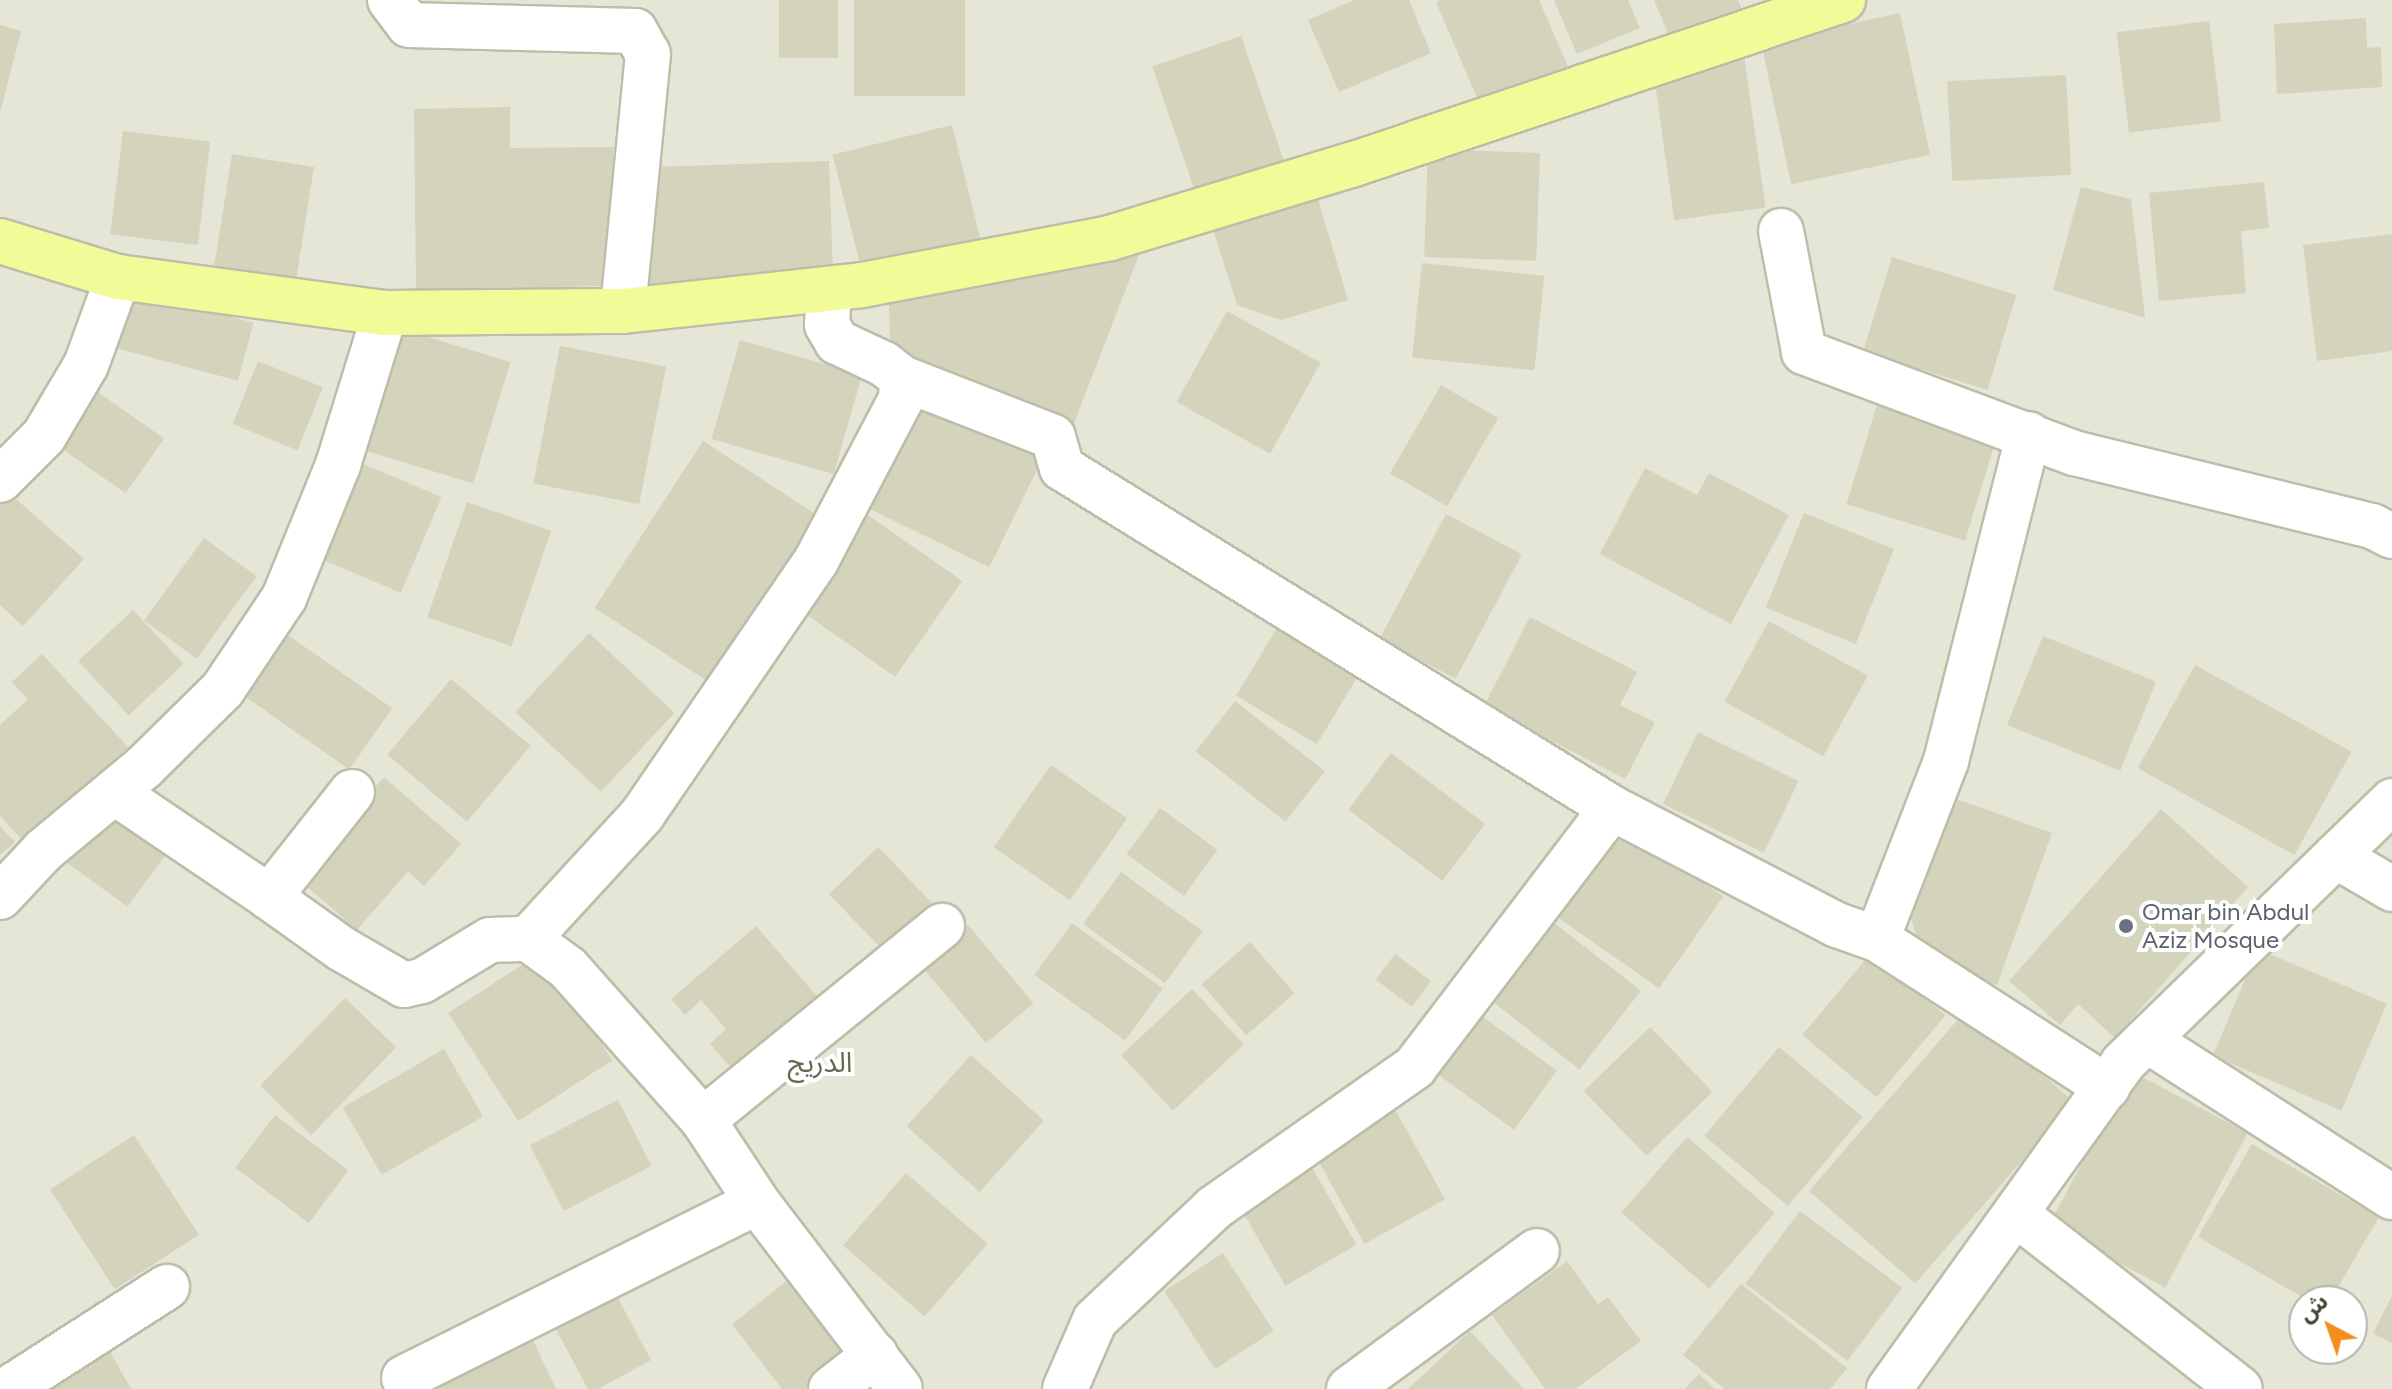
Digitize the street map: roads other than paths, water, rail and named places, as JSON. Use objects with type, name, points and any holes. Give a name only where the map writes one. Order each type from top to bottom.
[{"type":"main road","points":[[0,241],[118,277],[385,313],[623,311],[829,289],[1110,238],[1351,165],[1843,0]]},
{"type":"street","points":[[390,0],[409,25],[635,31],[648,54],[623,311]]},
{"type":"street","points":[[1781,231],[1804,352],[2074,453],[2372,526],[2392,536]]},
{"type":"street","points":[[0,480],[44,436],[86,365],[118,277]]},
{"type":"street","points":[[829,289],[827,325],[837,342],[884,364],[902,378],[1053,437],[1062,468],[1612,808],[1837,925],[1877,939],[2107,1087]]},
{"type":"street","points":[[0,897],[44,850],[114,792],[223,689],[284,598],[338,465],[385,313]]},
{"type":"street","points":[[528,939],[642,815],[816,561],[901,399],[902,378]]},
{"type":"street","points":[[1877,939],[1946,761],[2029,434]]},
{"type":"street","points":[[114,792],[342,949],[404,985],[422,981],[490,940],[528,939],[568,968],[703,1120],[757,1202],[900,1389]]},
{"type":"street","points":[[269,897],[352,792]]},
{"type":"street","points":[[1889,1389],[2123,1063],[2392,801]]},
{"type":"street","points":[[1065,1389],[1095,1320],[1214,1208],[1415,1067],[1612,808]]},
{"type":"street","points":[[2336,856],[2392,889]]},
{"type":"street","points":[[703,1120],[942,926]]},
{"type":"street","points":[[2147,1040],[2392,1197]]},
{"type":"street","points":[[404,1378],[757,1202]]},
{"type":"street","points":[[2016,1214],[2240,1389]]},
{"type":"street","points":[[1349,1389],[1537,1251]]},
{"type":"street","points":[[8,1389],[167,1287]]},
{"type":"street","points":[[831,1389],[875,1355]]},
{"type":"place","name":"Omar bin Abdul Aziz Mosque","points":[[2126,926]]},
{"type":"district","name":"الدريج","points":[[820,1062]]}]
